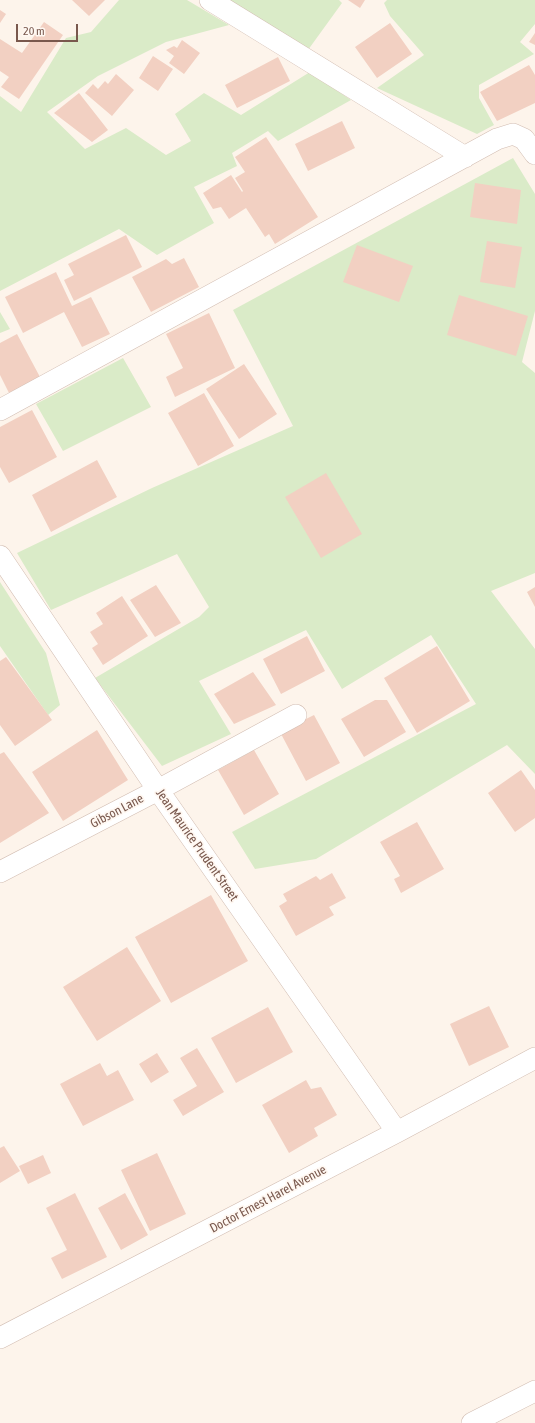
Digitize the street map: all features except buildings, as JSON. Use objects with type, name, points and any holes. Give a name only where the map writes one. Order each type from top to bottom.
[{"type":"street","points":[[210,0],[465,157]]},
{"type":"street","points":[[0,410],[497,139],[513,134],[524,139],[535,154]]},
{"type":"street","name":"Jean Maurice Prudent Street","points":[[0,556],[158,790],[397,1132]]},
{"type":"street","name":"Gibson Lane","points":[[0,872],[158,790],[296,715]]},
{"type":"street","name":"Doctor Ernest Harel Avenue","points":[[0,1338],[397,1132],[535,1058]]},
{"type":"street","points":[[472,1423],[535,1391]]},
{"type":"green space","points":[[119,0],[187,0],[229,25],[166,42],[98,76],[47,112],[85,149],[126,128],[166,155],[191,141],[175,114],[204,93],[241,115],[310,72],[351,100],[278,141],[268,131],[232,153],[237,166],[194,187],[214,223],[157,255],[119,229],[0,291],[0,96],[21,112],[66,38],[91,32]]},
{"type":"green space","points":[[228,0],[339,0],[342,3],[308,50]]},
{"type":"green space","points":[[387,0],[535,0],[535,24],[520,42],[534,54],[479,85],[479,98],[494,125],[477,134],[377,88],[424,55],[390,16],[384,3]]},
{"type":"green space","points":[[513,158],[535,194],[535,311],[522,362],[535,373],[535,573],[491,591],[535,649],[535,774],[507,745],[316,859],[255,869],[232,832],[476,704],[431,635],[342,689],[306,630],[199,681],[231,734],[162,766],[95,678],[199,617],[209,607],[177,554],[51,610],[17,553],[152,488],[293,426],[233,310]]},
{"type":"green space","points":[[0,312],[10,329],[0,333]]},
{"type":"green space","points":[[123,358],[151,407],[63,451],[36,404]]},
{"type":"green space","points":[[0,582],[46,653],[60,705],[48,715],[0,646]]}]
